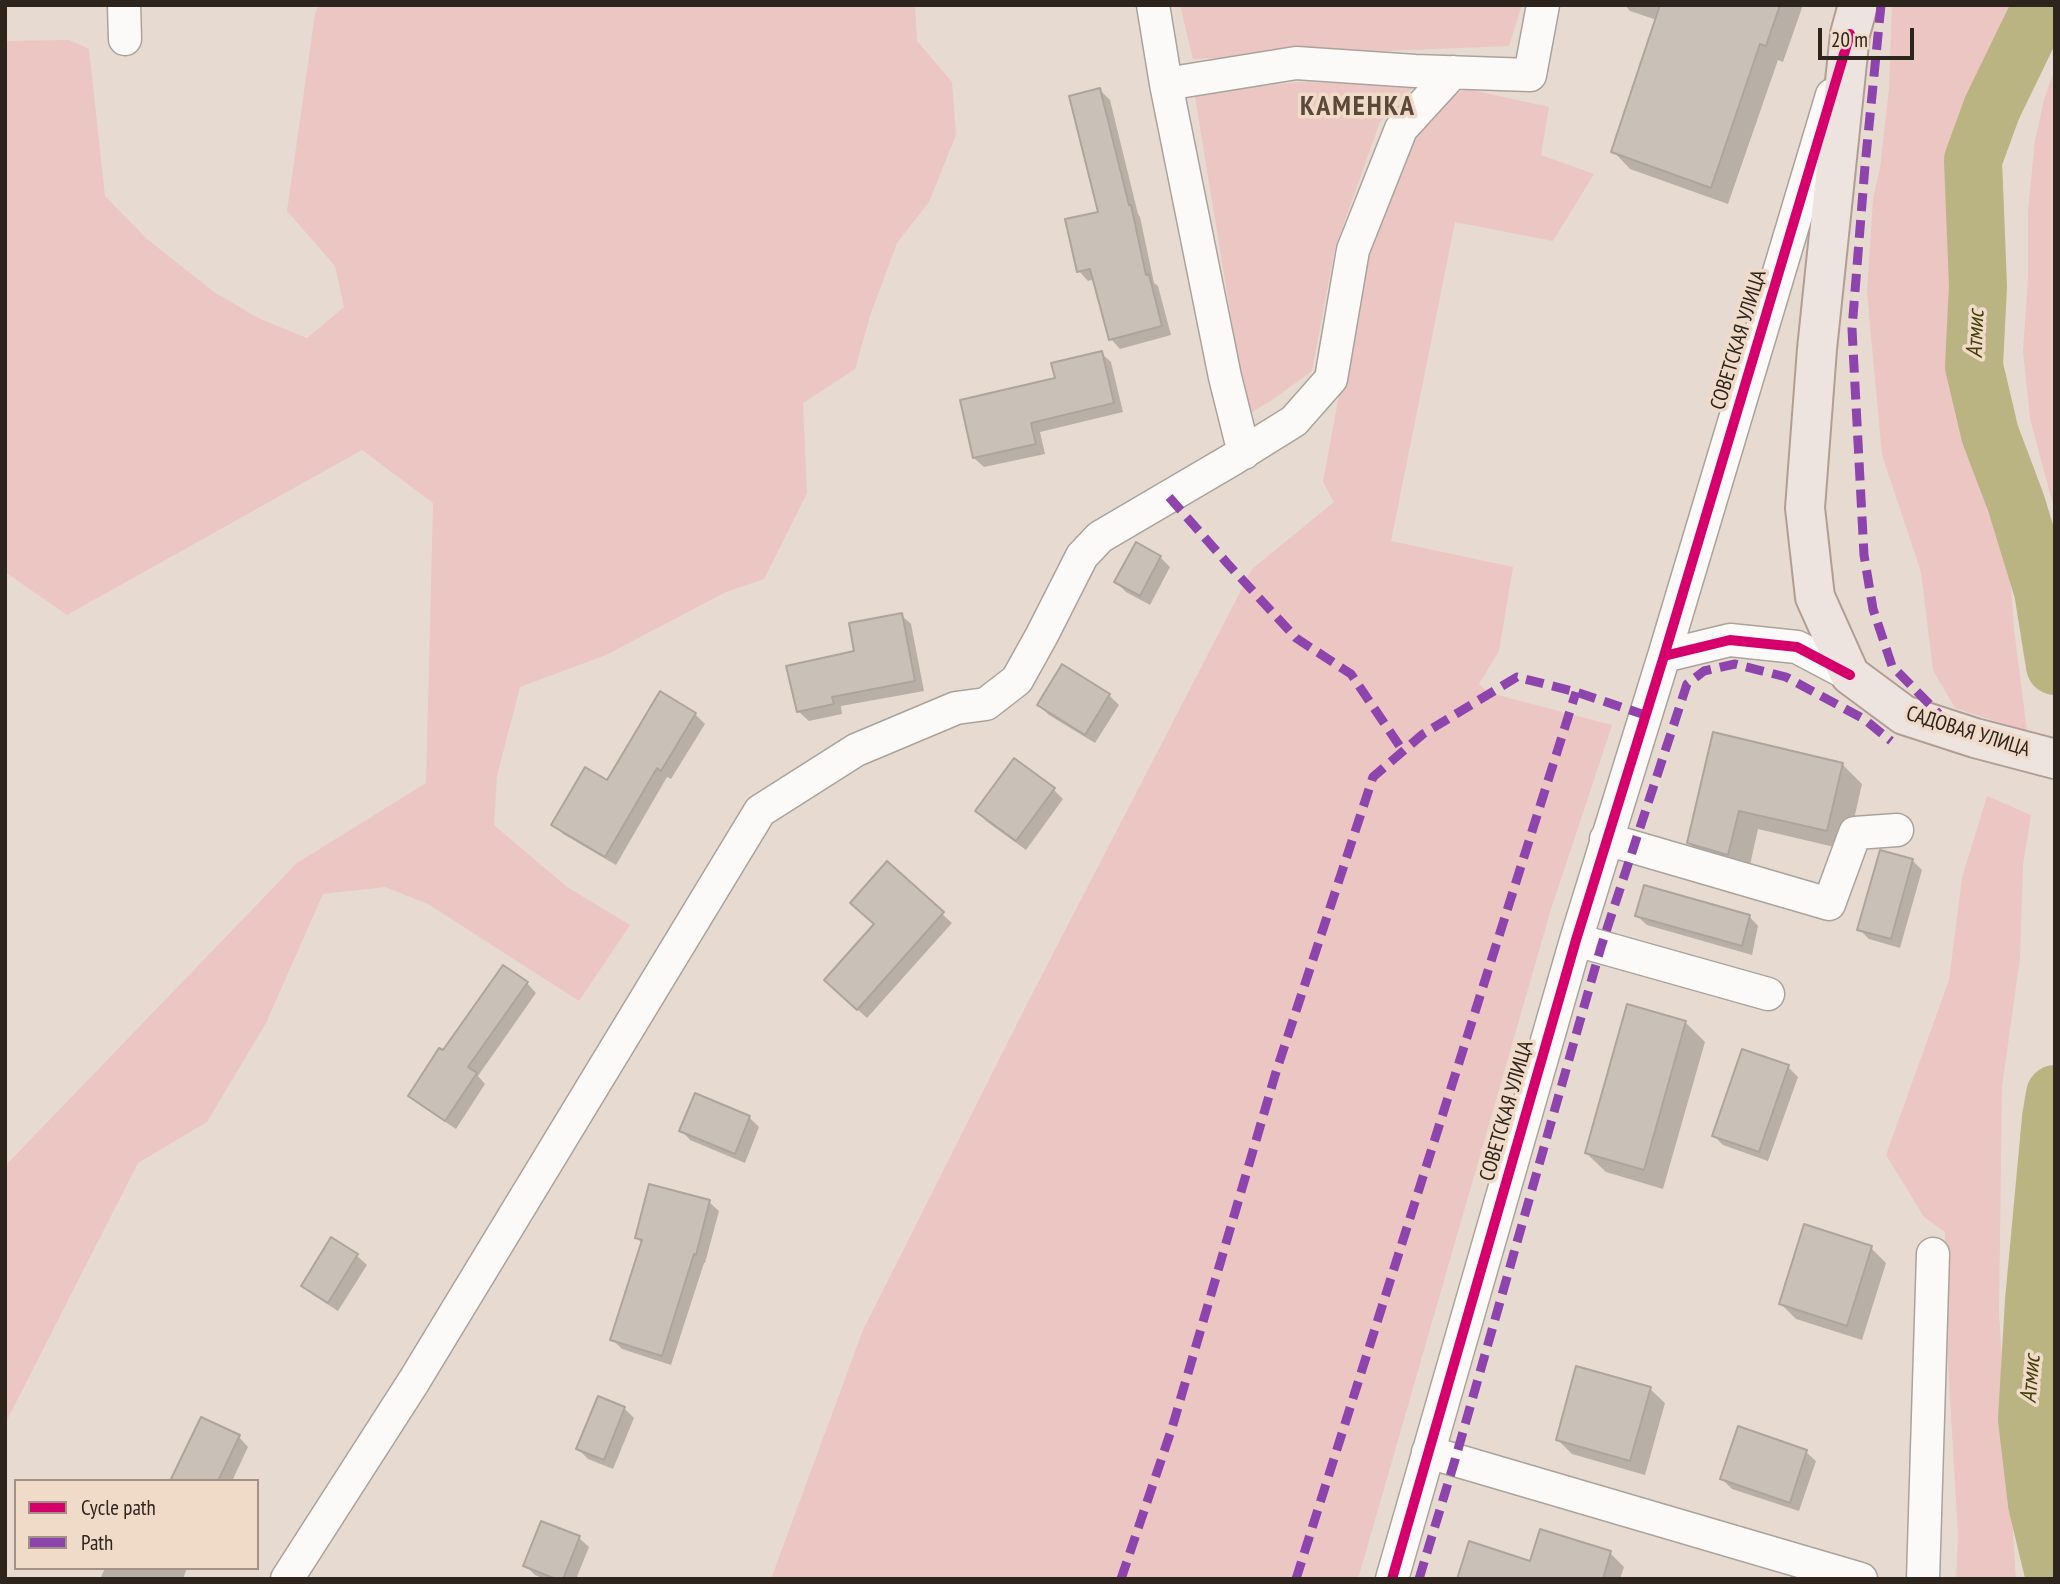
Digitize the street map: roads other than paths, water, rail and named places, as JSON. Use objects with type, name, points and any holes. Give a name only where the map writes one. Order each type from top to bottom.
[{"type":"main road","name":"СОВЕТСКАЯ УЛИЦА","points":[[1850,675],[1815,597],[1805,508],[1818,349],[1854,20]]},
{"type":"main road","name":"САДОВАЯ УЛИЦА","points":[[1850,675],[1903,715],[2055,759]]},
{"type":"street","points":[[124,5],[125,39]]},
{"type":"street","points":[[1153,5],[1166,84],[1225,377],[1244,453]]},
{"type":"street","points":[[1166,84],[1296,64],[1530,75],[1543,5]]},
{"type":"street","name":"СОВЕТСКАЯ УЛИЦА","points":[[1392,1579],[1576,940],[1854,20]]},
{"type":"street","points":[[286,1579],[414,1381],[760,811],[856,750],[956,708],[986,704],[1017,680],[1082,556],[1100,537],[1294,421],[1331,379],[1353,250],[1401,129],[1453,72]]},
{"type":"street","points":[[1664,656],[1730,640],[1744,641],[1797,647],[1850,675]]},
{"type":"street","points":[[1606,839],[1829,904],[1856,833],[1897,830]]},
{"type":"street","points":[[1576,940],[1768,994]]},
{"type":"street","points":[[1923,1579],[1933,1254]]},
{"type":"street","points":[[1429,1452],[1861,1579]]},
{"type":"waterway","name":"Атмис","points":[[2042,5],[1992,108],[1973,160],[1978,286],[1974,366],[1990,434],[2016,503],[2043,591],[2055,666]]},
{"type":"waterway","name":"Атмис","points":[[2055,1094],[2034,1301],[2027,1419],[2037,1504],[2055,1579]]},
{"type":"district","name":"КАМЕНКА","points":[[1358,107]]}]
